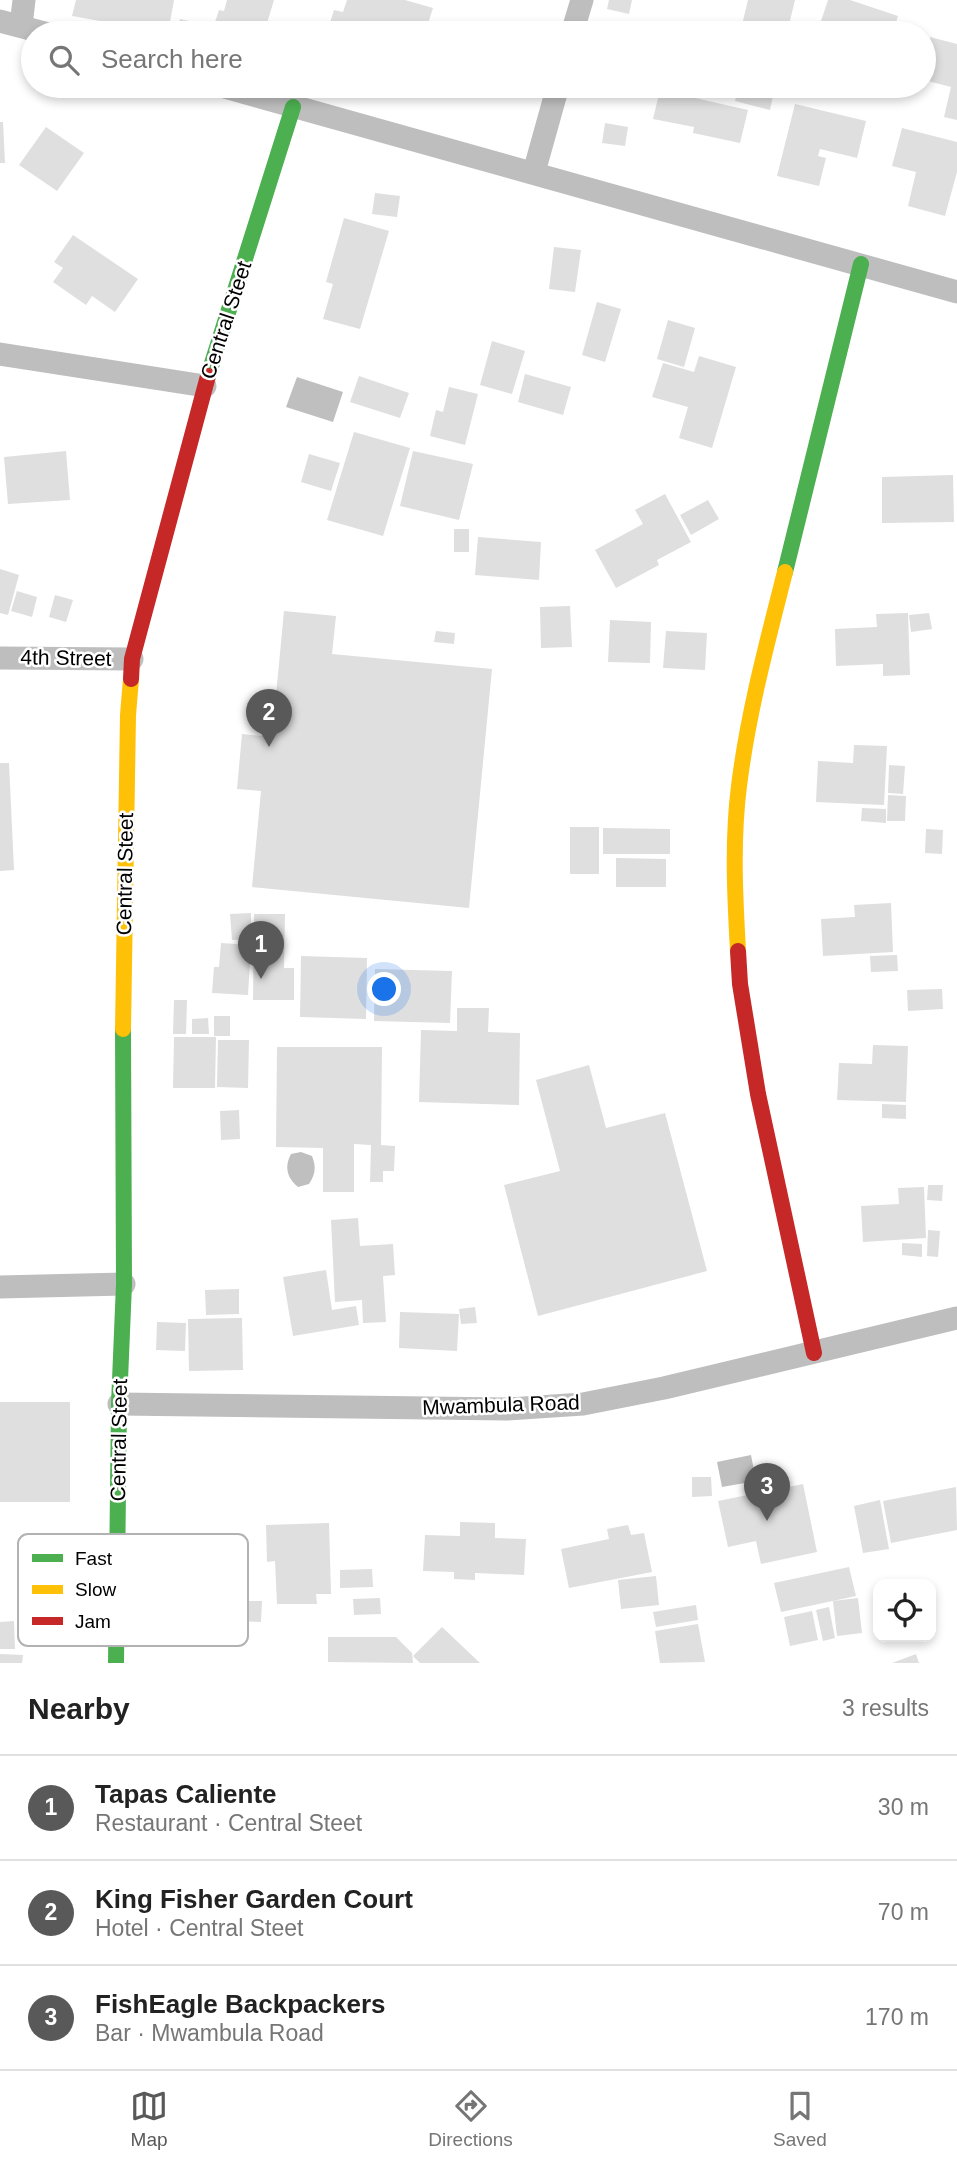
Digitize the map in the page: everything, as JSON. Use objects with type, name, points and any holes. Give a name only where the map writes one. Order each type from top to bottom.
[{"type":"street","points":[[10,23],[24,0]]},
{"type":"street","points":[[576,21],[582,0]]},
{"type":"street","points":[[262,98],[957,292]]},
{"type":"street","points":[[534,172],[555,98]]},
{"type":"street","name":"Central Steet","points":[[117,1534],[124,1284],[123,965],[128,715],[132,659],[205,386],[293,107]]},
{"type":"street","points":[[814,1353],[758,1094],[740,984],[734,888],[740,788],[753,700],[860,264]]},
{"type":"street","points":[[0,354],[205,386]]},
{"type":"street","name":"4th Street","points":[[0,657],[132,659]]},
{"type":"street","points":[[0,1287],[124,1284]]},
{"type":"street","name":"Mwambula Road","points":[[119,1404],[507,1409],[583,1404],[664,1388],[957,1318]]},
{"type":"shaded area","points":[[297,377],[343,392],[333,422],[286,407]]},
{"type":"shaded area","points":[[301,1152],[312,1156],[315,1170],[309,1184],[298,1187],[291,1180],[287,1168],[291,1154]]},
{"type":"shaded area","points":[[751,1455],[756,1481],[722,1487],[717,1462]]},
{"type":"building","points":[[76,0],[174,0],[170,21],[100,21],[72,16]]},
{"type":"building","points":[[227,0],[274,0],[268,21],[215,21],[219,10],[224,11]]},
{"type":"building","points":[[347,0],[405,0],[433,8],[429,21],[331,21],[334,10],[343,12]]},
{"type":"building","points":[[609,0],[632,0],[629,14],[607,9]]},
{"type":"building","points":[[748,0],[795,0],[790,21],[743,21]]},
{"type":"building","points":[[828,0],[850,0],[898,16],[897,21],[821,21]]},
{"type":"building","points":[[936,39],[957,44],[957,120],[944,117],[951,87],[936,83]]},
{"type":"building","points":[[658,98],[695,98],[748,110],[740,143],[693,133],[694,127],[653,119]]},
{"type":"building","points":[[736,98],[772,98],[770,110],[735,101]]},
{"type":"building","points":[[795,104],[866,121],[857,158],[820,149],[818,156],[826,158],[819,186],[777,176]]},
{"type":"building","points":[[0,122],[3,122],[5,163],[0,163]]},
{"type":"building","points":[[605,123],[628,127],[625,146],[602,143]]},
{"type":"building","points":[[46,127],[84,153],[57,191],[19,165]]},
{"type":"building","points":[[902,128],[957,142],[957,172],[945,216],[908,206],[916,172],[892,166]]},
{"type":"building","points":[[375,193],[400,196],[397,217],[372,214]]},
{"type":"building","points":[[344,218],[389,231],[360,329],[323,319],[333,284],[326,282]]},
{"type":"building","points":[[73,235],[138,279],[115,312],[92,296],[86,305],[53,282],[63,268],[54,262]]},
{"type":"building","points":[[554,247],[581,250],[575,292],[549,289]]},
{"type":"building","points":[[597,302],[621,309],[605,362],[582,355]]},
{"type":"building","points":[[668,320],[695,328],[684,367],[657,359]]},
{"type":"building","points":[[492,341],[525,351],[512,394],[480,385]]},
{"type":"building","points":[[699,356],[736,367],[712,448],[679,438],[688,407],[652,397],[663,363],[694,372]]},
{"type":"building","points":[[525,374],[571,387],[563,415],[518,402]]},
{"type":"building","points":[[359,376],[409,393],[400,418],[350,402]]},
{"type":"building","points":[[449,387],[478,394],[465,445],[430,436],[436,410],[443,412]]},
{"type":"building","points":[[354,432],[410,448],[383,536],[327,520]]},
{"type":"building","points":[[66,451],[70,500],[8,504],[4,457]]},
{"type":"building","points":[[413,451],[473,464],[459,520],[400,506]]},
{"type":"building","points":[[309,454],[340,463],[331,491],[301,482]]},
{"type":"building","points":[[953,475],[954,522],[882,523],[882,477]]},
{"type":"building","points":[[665,494],[691,542],[657,560],[659,565],[616,588],[595,550],[643,524],[635,510]]},
{"type":"building","points":[[708,500],[719,519],[691,535],[680,515]]},
{"type":"building","points":[[454,529],[469,529],[469,552],[454,552]]},
{"type":"building","points":[[478,537],[541,542],[539,580],[475,575]]},
{"type":"building","points":[[0,569],[19,575],[8,615],[0,613]]},
{"type":"building","points":[[17,591],[37,597],[32,617],[11,611]]},
{"type":"building","points":[[55,595],[73,600],[66,622],[49,617]]},
{"type":"building","points":[[570,606],[572,647],[541,648],[540,607]]},
{"type":"building","points":[[284,611],[336,616],[332,654],[492,669],[469,908],[252,887],[261,791],[237,789],[242,734],[272,737]]},
{"type":"building","points":[[908,613],[910,675],[883,676],[883,664],[836,666],[835,629],[877,627],[876,614]]},
{"type":"building","points":[[929,613],[932,629],[911,632],[909,615]]},
{"type":"building","points":[[610,620],[651,622],[650,663],[608,662]]},
{"type":"building","points":[[436,631],[455,633],[454,644],[434,642]]},
{"type":"building","points":[[666,631],[707,633],[705,670],[663,668]]},
{"type":"building","points":[[854,745],[887,746],[884,805],[816,802],[818,761],[853,763]]},
{"type":"building","points":[[0,763],[9,763],[14,870],[0,871]]},
{"type":"building","points":[[889,765],[905,766],[903,794],[888,793]]},
{"type":"building","points":[[888,795],[906,796],[905,821],[887,821]]},
{"type":"building","points":[[862,808],[886,809],[886,823],[861,821]]},
{"type":"building","points":[[570,827],[599,827],[599,874],[570,874]]},
{"type":"building","points":[[603,828],[670,829],[670,854],[603,854]]},
{"type":"building","points":[[926,829],[943,830],[942,854],[925,853]]},
{"type":"building","points":[[616,858],[666,859],[666,887],[616,887]]},
{"type":"building","points":[[891,903],[893,952],[823,956],[821,919],[855,917],[854,905]]},
{"type":"building","points":[[251,913],[251,939],[232,940],[230,914]]},
{"type":"building","points":[[254,914],[285,914],[284,968],[294,968],[294,1000],[253,1000]]},
{"type":"building","points":[[221,943],[251,945],[248,995],[212,993],[214,967],[219,967]]},
{"type":"building","points":[[897,955],[898,971],[871,972],[870,956]]},
{"type":"building","points":[[301,956],[367,958],[366,1019],[300,1017]]},
{"type":"building","points":[[375,969],[452,971],[450,1023],[374,1021]]},
{"type":"building","points":[[942,989],[943,1009],[908,1011],[907,990]]},
{"type":"building","points":[[174,1000],[187,1000],[186,1034],[173,1034]]},
{"type":"building","points":[[457,1008],[489,1008],[488,1032],[520,1033],[519,1105],[419,1102],[421,1030],[457,1031]]},
{"type":"building","points":[[214,1016],[230,1016],[230,1036],[214,1036]]},
{"type":"building","points":[[208,1018],[209,1034],[192,1034],[192,1019]]},
{"type":"building","points":[[174,1037],[216,1037],[215,1088],[173,1088]]},
{"type":"building","points":[[218,1040],[249,1040],[248,1088],[217,1087]]},
{"type":"building","points":[[873,1045],[908,1046],[906,1102],[837,1100],[839,1063],[872,1064]]},
{"type":"building","points":[[277,1047],[382,1047],[381,1145],[395,1146],[394,1171],[383,1171],[383,1182],[370,1182],[371,1145],[354,1144],[354,1192],[323,1192],[323,1148],[276,1147]]},
{"type":"building","points":[[589,1065],[606,1128],[665,1113],[707,1271],[538,1316],[504,1185],[560,1171],[536,1080]]},
{"type":"building","points":[[882,1104],[906,1105],[906,1119],[882,1118]]},
{"type":"building","points":[[239,1110],[240,1139],[221,1140],[220,1111]]},
{"type":"building","points":[[928,1185],[943,1185],[942,1201],[927,1200]]},
{"type":"building","points":[[924,1187],[926,1238],[863,1242],[861,1206],[899,1204],[898,1188]]},
{"type":"building","points":[[358,1218],[360,1246],[393,1244],[395,1275],[383,1276],[386,1322],[363,1323],[362,1300],[335,1302],[331,1220]]},
{"type":"building","points":[[928,1230],[940,1231],[938,1257],[927,1256]]},
{"type":"building","points":[[902,1243],[922,1244],[922,1257],[902,1255]]},
{"type":"building","points":[[326,1270],[332,1310],[356,1306],[359,1325],[293,1336],[283,1277]]},
{"type":"building","points":[[239,1289],[239,1314],[206,1315],[205,1290]]},
{"type":"building","points":[[475,1307],[477,1323],[461,1324],[459,1309]]},
{"type":"building","points":[[400,1312],[459,1314],[457,1351],[399,1348]]},
{"type":"building","points":[[242,1318],[243,1370],[189,1371],[188,1319]]},
{"type":"building","points":[[157,1322],[186,1323],[185,1351],[156,1350]]},
{"type":"building","points":[[0,1402],[70,1402],[70,1502],[0,1502]]},
{"type":"building","points":[[692,1477],[711,1477],[712,1496],[692,1497]]},
{"type":"building","points":[[803,1484],[817,1552],[761,1564],[756,1541],[728,1547],[718,1501]]},
{"type":"building","points":[[956,1487],[957,1530],[891,1543],[883,1501]]},
{"type":"building","points":[[880,1500],[889,1549],[863,1553],[854,1506]]},
{"type":"building","points":[[460,1522],[495,1523],[495,1538],[526,1539],[524,1575],[475,1573],[475,1580],[454,1579],[454,1572],[423,1571],[425,1535],[460,1536]]},
{"type":"building","points":[[329,1523],[331,1594],[316,1594],[317,1604],[277,1604],[275,1561],[267,1562],[266,1525]]},
{"type":"building","points":[[628,1525],[631,1535],[644,1533],[652,1572],[569,1588],[561,1549],[609,1539],[607,1529]]},
{"type":"building","points":[[849,1567],[856,1596],[781,1612],[774,1583]]},
{"type":"building","points":[[372,1569],[373,1587],[340,1588],[340,1570]]},
{"type":"building","points":[[656,1576],[659,1605],[621,1609],[618,1580]]},
{"type":"building","points":[[380,1598],[381,1614],[354,1615],[353,1599]]},
{"type":"building","points":[[858,1598],[862,1633],[837,1636],[833,1601]]},
{"type":"building","points":[[248,1601],[262,1601],[261,1622],[248,1621]]},
{"type":"building","points":[[696,1605],[698,1620],[656,1627],[653,1612]]},
{"type":"building","points":[[829,1607],[835,1638],[823,1641],[816,1610]]},
{"type":"building","points":[[812,1611],[818,1640],[790,1646],[784,1617]]},
{"type":"building","points":[[14,1621],[15,1649],[0,1649],[0,1622]]},
{"type":"building","points":[[698,1624],[705,1662],[660,1663],[655,1631]]},
{"type":"building","points":[[442,1627],[480,1663],[420,1663],[413,1656]]},
{"type":"building","points":[[328,1637],[396,1637],[412,1653],[413,1663],[328,1662]]},
{"type":"building","points":[[0,1654],[23,1655],[22,1663],[0,1663]]},
{"type":"building","points":[[916,1654],[919,1663],[892,1663]]},
{"type":"traffic: fast","points":[[208,376],[293,107]]},
{"type":"traffic: fast","points":[[785,572],[861,264]]},
{"type":"traffic: fast","points":[[117,1534],[124,1284],[123,1029]]},
{"type":"traffic: fast","points":[[116,1646],[116,1663]]},
{"type":"traffic: slow","points":[[738,951],[735,848],[739,786],[753,705],[785,572]]},
{"type":"traffic: slow","points":[[123,1029],[128,715],[131,679]]},
{"type":"traffic: jam","points":[[131,679],[132,659],[208,376]]},
{"type":"traffic: jam","points":[[738,951],[740,984],[758,1094],[814,1353]]},
{"type":"place","name":"King Fisher Garden Court","points":[[269,747]]},
{"type":"place","name":"Tapas Caliente","points":[[261,979]]},
{"type":"place","name":"FishEagle Backpackers","points":[[767,1521]]}]
